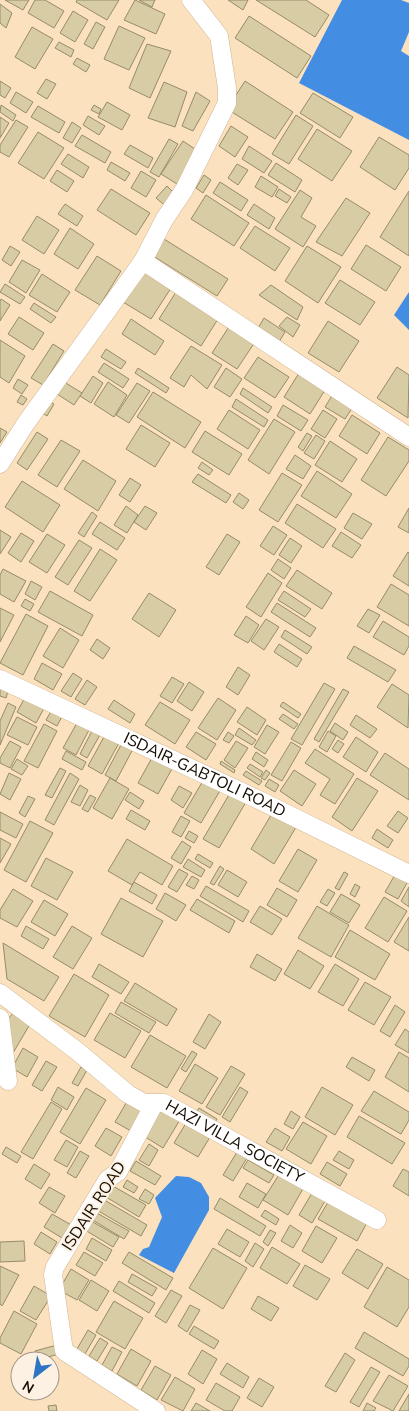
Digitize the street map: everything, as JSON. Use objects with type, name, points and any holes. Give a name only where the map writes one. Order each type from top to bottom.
[{"type":"street","points":[[0,464],[26,423],[143,261],[164,220],[184,190],[227,102],[227,88],[217,30],[190,0]]},
{"type":"street","points":[[143,261],[409,437]]},
{"type":"street","name":"ISDAIR-GABTOLI ROAD","points":[[0,679],[407,870]]},
{"type":"street","name":"HAZI VILLA SOCIETY","points":[[0,993],[77,1051],[128,1094],[144,1103],[164,1103],[376,1220]]},
{"type":"street","points":[[0,1018],[8,1081]]},
{"type":"street","name":"ISDAIR ROAD","points":[[154,1104],[118,1172],[108,1179],[55,1266],[53,1275],[64,1351],[156,1411]]},
{"type":"water","points":[[342,0],[401,0],[409,3],[409,32],[401,51],[409,56],[409,140],[299,83]]},
{"type":"water","points":[[409,292],[409,330],[394,315]]},
{"type":"water","points":[[176,1176],[189,1177],[201,1183],[209,1197],[209,1210],[174,1273],[139,1255],[143,1249],[149,1247],[162,1217],[155,1198]]},
{"type":"building","points":[[5,0],[29,0],[23,10]]},
{"type":"building","points":[[35,0],[45,0],[64,11],[54,28],[28,13]]},
{"type":"building","points":[[77,0],[119,0],[107,20],[76,2]]},
{"type":"building","points":[[135,0],[165,14],[156,34],[124,20]]},
{"type":"building","points":[[139,0],[155,0],[152,7]]},
{"type":"building","points":[[228,0],[248,0],[243,10]]},
{"type":"building","points":[[256,0],[306,0],[329,15],[315,37]]},
{"type":"building","points":[[0,4],[12,13],[6,28],[0,23]]},
{"type":"building","points":[[73,11],[88,20],[75,42],[60,33]]},
{"type":"building","points":[[249,16],[311,56],[297,78],[235,38]]},
{"type":"building","points":[[96,22],[105,27],[93,49],[84,44]]},
{"type":"building","points":[[119,26],[145,38],[129,70],[104,59]]},
{"type":"building","points":[[32,27],[53,39],[35,69],[15,57]]},
{"type":"building","points":[[59,42],[74,50],[71,57],[55,48]]},
{"type":"building","points":[[147,44],[171,51],[150,98],[129,88]]},
{"type":"building","points":[[77,58],[90,65],[86,72],[73,64]]},
{"type":"building","points":[[46,79],[56,84],[47,99],[37,93]]},
{"type":"building","points":[[0,81],[11,88],[5,98],[0,95]]},
{"type":"building","points":[[245,81],[293,112],[275,139],[227,109]]},
{"type":"building","points":[[164,82],[187,92],[175,127],[148,118]]},
{"type":"building","points":[[16,92],[33,102],[26,113],[10,103]]},
{"type":"building","points":[[196,92],[210,101],[193,131],[182,126]]},
{"type":"building","points":[[313,93],[353,117],[340,138],[300,113]]},
{"type":"building","points":[[107,102],[130,115],[122,130],[98,117]]},
{"type":"building","points":[[1,105],[16,115],[13,121],[0,112]]},
{"type":"building","points":[[94,105],[101,109],[99,114],[91,110]]},
{"type":"building","points":[[38,106],[65,122],[59,133],[31,117]]},
{"type":"building","points":[[296,115],[313,126],[289,164],[272,154]]},
{"type":"building","points":[[88,116],[105,126],[99,135],[83,125]]},
{"type":"building","points":[[0,117],[9,123],[0,138]]},
{"type":"building","points":[[16,120],[28,127],[9,157],[0,152],[0,145]]},
{"type":"building","points":[[72,122],[81,128],[72,143],[63,138]]},
{"type":"building","points":[[231,126],[248,137],[235,157],[219,146]]},
{"type":"building","points":[[317,129],[352,151],[332,181],[298,159]]},
{"type":"building","points":[[38,132],[64,148],[44,179],[18,163]]},
{"type":"building","points":[[82,135],[111,152],[105,163],[75,146]]},
{"type":"building","points":[[379,137],[409,155],[409,168],[395,190],[360,167]]},
{"type":"building","points":[[169,139],[178,144],[159,177],[150,172]]},
{"type":"building","points":[[183,141],[198,151],[177,184],[161,174]]},
{"type":"building","points":[[130,145],[153,158],[148,168],[124,154]]},
{"type":"building","points":[[249,146],[272,161],[264,173],[242,159]]},
{"type":"building","points":[[68,154],[89,167],[83,178],[61,164]]},
{"type":"building","points":[[111,162],[130,173],[125,181],[107,170]]},
{"type":"building","points":[[276,163],[302,180],[295,192],[268,175]]},
{"type":"building","points":[[237,164],[248,170],[238,185],[228,178]]},
{"type":"building","points":[[57,170],[74,181],[67,192],[50,181]]},
{"type":"building","points":[[141,171],[156,180],[146,197],[131,188]]},
{"type":"building","points":[[204,175],[211,180],[203,193],[196,188]]},
{"type":"building","points":[[261,176],[278,187],[272,197],[255,187]]},
{"type":"building","points":[[220,182],[248,200],[241,211],[213,193]]},
{"type":"building","points":[[167,186],[178,197],[168,208],[156,198]]},
{"type":"building","points":[[111,189],[150,213],[136,235],[97,210]]},
{"type":"building","points":[[279,189],[291,197],[287,203],[275,196]]},
{"type":"building","points":[[300,190],[312,198],[301,217],[316,226],[303,247],[275,229]]},
{"type":"building","points":[[409,191],[409,256],[380,237]]},
{"type":"building","points":[[206,195],[249,223],[234,246],[191,219]]},
{"type":"building","points":[[346,198],[370,213],[342,256],[316,242]]},
{"type":"building","points":[[65,204],[83,216],[77,226],[58,214]]},
{"type":"building","points":[[254,204],[275,218],[269,229],[247,215]]},
{"type":"building","points":[[37,216],[59,230],[44,254],[22,240]]},
{"type":"building","points":[[255,226],[290,248],[275,271],[240,248]]},
{"type":"building","points":[[70,228],[94,244],[78,269],[54,254]]},
{"type":"building","points":[[164,239],[228,279],[217,296],[153,256]]},
{"type":"building","points":[[366,245],[401,267],[386,291],[351,269]]},
{"type":"building","points":[[10,246],[20,252],[11,266],[2,260]]},
{"type":"building","points":[[307,246],[341,267],[318,303],[285,281]]},
{"type":"building","points":[[97,256],[121,271],[100,305],[75,290]]},
{"type":"building","points":[[22,260],[40,270],[26,293],[9,282]]},
{"type":"building","points":[[143,270],[171,288],[151,319],[123,302]]},
{"type":"building","points":[[42,274],[70,292],[57,312],[29,295]]},
{"type":"building","points":[[340,280],[375,302],[360,325],[325,303]]},
{"type":"building","points":[[5,284],[25,297],[20,304],[0,292]]},
{"type":"building","points":[[271,285],[303,307],[297,320],[259,295]]},
{"type":"building","points":[[176,292],[218,319],[201,346],[159,319]]},
{"type":"building","points":[[1,299],[10,305],[0,321],[0,301]]},
{"type":"building","points":[[34,303],[56,317],[51,323],[30,309]]},
{"type":"building","points":[[19,317],[44,333],[33,350],[8,334]]},
{"type":"building","points":[[287,317],[300,325],[293,337],[279,326]]},
{"type":"building","points":[[264,318],[285,332],[279,342],[258,328]]},
{"type":"building","points":[[131,319],[164,341],[155,355],[122,334]]},
{"type":"building","points":[[328,321],[359,341],[339,372],[308,353]]},
{"type":"building","points":[[232,322],[257,339],[237,369],[212,353]]},
{"type":"building","points":[[0,340],[25,356],[9,383],[0,377]]},
{"type":"building","points":[[53,344],[64,351],[43,385],[31,378]]},
{"type":"building","points":[[191,346],[222,365],[207,389],[191,375],[184,387],[170,378]]},
{"type":"building","points":[[106,349],[126,362],[121,369],[101,357]]},
{"type":"building","points":[[258,357],[289,377],[275,398],[244,378]]},
{"type":"building","points":[[104,363],[129,379],[123,388],[98,372]]},
{"type":"building","points":[[397,367],[409,375],[408,418],[377,398]]},
{"type":"building","points":[[138,368],[169,388],[166,393],[135,373]]},
{"type":"building","points":[[226,368],[242,379],[230,397],[214,387]]},
{"type":"building","points":[[299,373],[325,390],[310,414],[284,397]]},
{"type":"building","points":[[93,376],[103,383],[91,403],[80,396]]},
{"type":"building","points":[[18,379],[28,385],[22,394],[13,388]]},
{"type":"building","points":[[61,380],[82,393],[74,405],[54,392]]},
{"type":"building","points":[[108,382],[127,395],[114,417],[94,404]]},
{"type":"building","points":[[137,383],[150,391],[129,423],[116,415]]},
{"type":"building","points":[[243,388],[272,407],[268,413],[240,394]]},
{"type":"building","points":[[153,392],[201,422],[185,448],[137,417]]},
{"type":"building","points":[[333,394],[353,407],[345,419],[325,407]]},
{"type":"building","points":[[21,395],[27,399],[23,405],[17,402]]},
{"type":"building","points":[[236,399],[268,420],[264,427],[232,407]]},
{"type":"building","points":[[48,401],[54,404],[47,416],[41,412]]},
{"type":"building","points":[[283,405],[308,420],[301,431],[277,416]]},
{"type":"building","points":[[229,410],[260,430],[248,449],[217,429]]},
{"type":"building","points":[[323,410],[337,419],[325,438],[311,429]]},
{"type":"building","points":[[352,415],[380,433],[367,454],[339,436]]},
{"type":"building","points":[[274,419],[295,432],[269,474],[248,460]]},
{"type":"building","points":[[141,425],[170,443],[155,467],[126,449]]},
{"type":"building","points":[[0,428],[7,432],[0,443]]},
{"type":"building","points":[[205,431],[242,454],[229,475],[192,452]]},
{"type":"building","points":[[37,432],[48,439],[27,470],[17,463]]},
{"type":"building","points":[[307,433],[312,436],[303,451],[298,447]]},
{"type":"building","points":[[316,435],[325,441],[314,459],[304,453]]},
{"type":"building","points":[[388,437],[409,450],[409,461],[386,496],[361,480]]},
{"type":"building","points":[[61,440],[80,451],[57,487],[38,475]]},
{"type":"building","points":[[330,441],[357,459],[342,482],[315,465]]},
{"type":"building","points":[[295,455],[311,466],[303,479],[286,469]]},
{"type":"building","points":[[83,460],[116,481],[98,511],[64,489]]},
{"type":"building","points":[[202,462],[213,470],[209,475],[198,468]]},
{"type":"building","points":[[317,471],[352,494],[336,518],[301,496]]},
{"type":"building","points":[[282,473],[302,485],[278,522],[259,510]]},
{"type":"building","points":[[198,474],[231,495],[226,503],[192,482]]},
{"type":"building","points":[[130,478],[141,485],[130,502],[119,495]]},
{"type":"building","points":[[22,481],[60,505],[43,532],[5,507]]},
{"type":"building","points":[[239,493],[249,500],[243,509],[233,502]]},
{"type":"building","points":[[297,504],[336,529],[323,548],[285,523]]},
{"type":"building","points":[[126,506],[138,515],[127,533],[114,525]]},
{"type":"building","points":[[145,506],[157,513],[146,530],[134,522]]},
{"type":"building","points":[[409,508],[409,533],[398,527]]},
{"type":"building","points":[[92,512],[97,516],[84,537],[78,533]]},
{"type":"building","points":[[353,513],[372,524],[362,539],[344,528]]},
{"type":"building","points":[[100,522],[125,538],[117,550],[92,534]]},
{"type":"building","points":[[273,526],[287,535],[274,555],[260,546]]},
{"type":"building","points":[[0,530],[11,537],[0,554]]},
{"type":"building","points":[[341,532],[361,545],[352,558],[332,546]]},
{"type":"building","points":[[21,533],[34,541],[21,562],[8,553]]},
{"type":"building","points":[[47,534],[65,545],[47,573],[29,562]]},
{"type":"building","points":[[227,534],[240,542],[219,575],[206,567]]},
{"type":"building","points":[[290,538],[302,546],[291,563],[279,555]]},
{"type":"building","points":[[79,540],[92,548],[68,585],[55,577]]},
{"type":"building","points":[[100,549],[117,560],[90,601],[74,591]]},
{"type":"building","points":[[409,553],[409,586],[393,576]]},
{"type":"building","points":[[278,559],[291,568],[284,579],[271,570]]},
{"type":"building","points":[[3,569],[26,581],[14,602],[0,594],[0,575]]},
{"type":"building","points":[[297,570],[332,593],[322,609],[286,586]]},
{"type":"building","points":[[268,573],[282,583],[261,617],[246,607]]},
{"type":"building","points":[[31,581],[42,587],[35,600],[25,594]]},
{"type":"building","points":[[391,584],[409,595],[409,626],[377,607]]},
{"type":"building","points":[[50,591],[93,615],[82,636],[38,612]]},
{"type":"building","points":[[284,591],[311,609],[305,617],[278,600]]},
{"type":"building","points":[[149,593],[176,610],[159,637],[132,619]]},
{"type":"building","points":[[25,599],[34,604],[30,611],[21,606]]},
{"type":"building","points":[[277,603],[316,628],[310,637],[271,612]]},
{"type":"building","points":[[0,608],[14,615],[0,642]]},
{"type":"building","points":[[368,609],[380,615],[369,633],[357,626]]},
{"type":"building","points":[[26,614],[48,626],[23,675],[0,663]]},
{"type":"building","points":[[246,616],[259,625],[248,643],[234,635]]},
{"type":"building","points":[[266,619],[279,627],[264,650],[251,641]]},
{"type":"building","points":[[383,621],[409,637],[409,646],[404,655],[373,637]]},
{"type":"building","points":[[60,628],[79,640],[63,668],[43,656]]},
{"type":"building","points":[[285,630],[312,647],[307,654],[281,637]]},
{"type":"building","points":[[97,639],[110,648],[103,659],[90,650]]},
{"type":"building","points":[[279,644],[302,659],[297,667],[274,652]]},
{"type":"building","points":[[354,646],[396,670],[388,682],[347,658]]},
{"type":"building","points":[[42,663],[62,674],[53,690],[34,679]]},
{"type":"building","points":[[238,667],[250,675],[238,695],[226,687]]},
{"type":"building","points":[[73,673],[82,679],[71,697],[61,691]]},
{"type":"building","points":[[172,677],[184,684],[172,703],[160,696]]},
{"type":"building","points":[[87,680],[97,687],[85,705],[75,699]]},
{"type":"building","points":[[0,681],[10,684],[6,698],[0,696]]},
{"type":"building","points":[[189,682],[204,692],[192,711],[177,701]]},
{"type":"building","points":[[324,683],[335,689],[302,745],[291,739]]},
{"type":"building","points":[[392,684],[409,695],[408,728],[377,707]]},
{"type":"building","points":[[343,689],[349,692],[319,742],[314,739]]},
{"type":"building","points":[[28,692],[47,703],[36,723],[17,712]]},
{"type":"building","points":[[218,698],[236,710],[217,740],[198,728]]},
{"type":"building","points":[[114,700],[135,714],[130,723],[108,709]]},
{"type":"building","points":[[160,702],[190,720],[175,744],[145,725]]},
{"type":"building","points":[[283,702],[301,714],[298,718],[280,706]]},
{"type":"building","points":[[8,703],[16,707],[0,745],[0,721]]},
{"type":"building","points":[[247,707],[266,720],[257,735],[237,722]]},
{"type":"building","points":[[53,708],[64,713],[57,726],[46,720]]},
{"type":"building","points":[[283,714],[298,724],[294,729],[279,719]]},
{"type":"building","points":[[356,715],[377,729],[370,738],[350,725]]},
{"type":"building","points":[[17,717],[37,727],[28,745],[7,735]]},
{"type":"building","points":[[78,721],[90,728],[76,755],[63,748]]},
{"type":"building","points":[[335,723],[348,732],[343,740],[330,731]]},
{"type":"building","points":[[44,724],[57,731],[38,768],[24,761]]},
{"type":"building","points":[[267,725],[279,732],[265,754],[254,747]]},
{"type":"building","points":[[239,728],[256,740],[252,745],[235,735]]},
{"type":"building","points":[[93,729],[101,733],[87,758],[80,754]]},
{"type":"building","points":[[328,731],[336,736],[327,752],[319,747]]},
{"type":"building","points":[[196,732],[216,744],[206,760],[186,747]]},
{"type":"building","points":[[228,732],[234,736],[229,743],[223,740]]},
{"type":"building","points":[[105,735],[119,743],[102,774],[88,766]]},
{"type":"building","points":[[356,737],[378,752],[366,772],[343,757]]},
{"type":"building","points":[[338,740],[344,744],[338,753],[332,749]]},
{"type":"building","points":[[10,741],[21,747],[10,768],[0,763],[0,758]]},
{"type":"building","points":[[236,741],[248,748],[235,768],[224,760]]},
{"type":"building","points":[[291,742],[301,748],[282,781],[271,775]]},
{"type":"building","points":[[122,743],[133,749],[116,781],[105,775]]},
{"type":"building","points":[[315,749],[354,774],[335,804],[320,795],[330,779],[305,763]]},
{"type":"building","points":[[66,751],[86,762],[82,770],[62,759]]},
{"type":"building","points":[[256,752],[268,760],[264,767],[252,759]]},
{"type":"building","points":[[385,753],[409,769],[409,800],[370,775]]},
{"type":"building","points":[[153,756],[173,767],[158,794],[138,783]]},
{"type":"building","points":[[17,759],[28,766],[22,775],[11,769]]},
{"type":"building","points":[[221,761],[235,770],[234,773],[220,764]]},
{"type":"building","points":[[250,764],[263,772],[260,777],[247,768]]},
{"type":"building","points":[[60,768],[66,771],[52,798],[45,795]]},
{"type":"building","points":[[266,770],[270,773],[265,780],[261,778]]},
{"type":"building","points":[[294,770],[316,784],[302,806],[280,791]]},
{"type":"building","points":[[246,771],[262,781],[259,785],[243,775]]},
{"type":"building","points":[[9,773],[21,779],[10,800],[0,794]]},
{"type":"building","points":[[70,773],[79,779],[54,825],[45,820]]},
{"type":"building","points":[[110,778],[129,789],[112,819],[93,808]]},
{"type":"building","points":[[357,778],[378,791],[352,831],[332,817]]},
{"type":"building","points":[[204,779],[221,789],[201,823],[184,813]]},
{"type":"building","points":[[269,779],[279,785],[275,792],[265,786]]},
{"type":"building","points":[[80,785],[88,790],[80,806],[71,802]]},
{"type":"building","points":[[179,786],[192,793],[183,808],[171,800]]},
{"type":"building","points":[[130,792],[144,801],[139,809],[125,800]]},
{"type":"building","points":[[230,793],[246,802],[219,848],[203,839]]},
{"type":"building","points":[[90,795],[96,798],[88,812],[82,809]]},
{"type":"building","points":[[28,796],[35,799],[25,817],[19,813]]},
{"type":"building","points":[[131,810],[150,821],[145,830],[126,819]]},
{"type":"building","points":[[274,810],[298,824],[274,864],[251,849]]},
{"type":"building","points":[[398,811],[408,818],[398,833],[387,826]]},
{"type":"building","points":[[0,812],[23,824],[16,838],[0,830]]},
{"type":"building","points":[[181,816],[190,821],[181,837],[172,832]]},
{"type":"building","points":[[30,821],[53,833],[26,882],[4,870]]},
{"type":"building","points":[[377,829],[393,840],[388,848],[372,838]]},
{"type":"building","points":[[189,831],[198,836],[194,843],[185,838]]},
{"type":"building","points":[[0,838],[11,844],[0,863]]},
{"type":"building","points":[[127,839],[173,866],[162,885],[140,872],[132,885],[108,871]]},
{"type":"building","points":[[182,841],[191,847],[181,864],[171,858]]},
{"type":"building","points":[[298,849],[317,860],[298,892],[279,881]]},
{"type":"building","points":[[198,854],[213,863],[210,868],[195,859]]},
{"type":"building","points":[[46,858],[73,872],[57,900],[31,886]]},
{"type":"building","points":[[188,859],[205,870],[201,877],[183,867]]},
{"type":"building","points":[[220,866],[224,869],[214,885],[210,883]]},
{"type":"building","points":[[179,869],[188,874],[177,892],[168,887]]},
{"type":"building","points":[[227,870],[247,882],[238,897],[218,885]]},
{"type":"building","points":[[344,872],[348,874],[339,890],[335,888]]},
{"type":"building","points":[[396,873],[408,881],[398,899],[385,892]]},
{"type":"building","points":[[192,876],[199,880],[194,889],[186,885]]},
{"type":"building","points":[[134,882],[157,895],[152,904],[129,891]]},
{"type":"building","points":[[355,884],[360,887],[355,897],[350,894]]},
{"type":"building","points":[[206,886],[249,911],[243,922],[200,896]]},
{"type":"building","points":[[409,887],[409,907],[401,901]]},
{"type":"building","points":[[277,888],[297,900],[287,917],[267,905]]},
{"type":"building","points":[[13,889],[33,901],[17,927],[0,918],[0,910]]},
{"type":"building","points":[[328,889],[335,893],[327,906],[320,902]]},
{"type":"building","points":[[165,893],[186,905],[176,921],[156,909]]},
{"type":"building","points":[[341,894],[360,905],[349,923],[330,912]]},
{"type":"building","points":[[384,897],[407,911],[388,942],[365,928]]},
{"type":"building","points":[[121,898],[163,921],[143,957],[101,934]]},
{"type":"building","points":[[197,899],[235,921],[229,933],[190,910]]},
{"type":"building","points":[[44,900],[68,914],[55,936],[31,922]]},
{"type":"building","points":[[260,906],[282,919],[272,935],[250,922]]},
{"type":"building","points":[[317,906],[349,925],[331,957],[298,938]]},
{"type":"building","points":[[409,917],[409,951],[394,942]]},
{"type":"building","points":[[26,926],[49,939],[43,949],[21,936]]},
{"type":"building","points":[[72,926],[92,938],[73,969],[53,957]]},
{"type":"building","points":[[350,930],[390,954],[375,980],[335,957]]},
{"type":"building","points":[[3,943],[59,977],[44,1001],[7,979]]},
{"type":"building","points":[[298,950],[324,966],[310,989],[284,974]]},
{"type":"building","points":[[257,954],[282,969],[275,981],[250,967]]},
{"type":"building","points":[[99,964],[129,982],[121,994],[92,977]]},
{"type":"building","points":[[335,964],[359,979],[343,1006],[318,992]]},
{"type":"building","points":[[74,974],[109,995],[85,1037],[49,1016]]},
{"type":"building","points":[[365,982],[391,997],[374,1025],[348,1010]]},
{"type":"building","points":[[135,983],[177,1009],[167,1026],[124,1001]]},
{"type":"building","points":[[121,1002],[156,1022],[149,1033],[115,1013]]},
{"type":"building","points":[[395,1005],[405,1012],[390,1037],[380,1031]]},
{"type":"building","points":[[17,1009],[33,1019],[13,1053],[10,1050],[6,1021]]},
{"type":"building","points":[[110,1013],[141,1031],[125,1058],[94,1040]]},
{"type":"building","points":[[209,1014],[221,1022],[205,1049],[193,1042]]},
{"type":"building","points":[[405,1029],[409,1032],[409,1053],[395,1045]]},
{"type":"building","points":[[150,1035],[186,1056],[167,1088],[131,1067]]},
{"type":"building","points":[[23,1048],[38,1057],[27,1077],[12,1068]]},
{"type":"building","points":[[192,1051],[197,1054],[186,1072],[181,1069]]},
{"type":"building","points":[[399,1052],[409,1058],[409,1092],[385,1077]]},
{"type":"building","points":[[352,1057],[375,1070],[369,1081],[346,1067]]},
{"type":"building","points":[[46,1061],[57,1067],[42,1091],[32,1085]]},
{"type":"building","points":[[195,1064],[218,1078],[202,1104],[179,1091]]},
{"type":"building","points":[[231,1066],[245,1074],[220,1115],[206,1107]]},
{"type":"building","points":[[81,1067],[87,1070],[78,1086],[72,1083]]},
{"type":"building","points":[[58,1087],[74,1097],[67,1110],[51,1100]]},
{"type":"building","points":[[240,1087],[248,1092],[230,1122],[222,1117]]},
{"type":"building","points":[[322,1087],[353,1105],[335,1135],[305,1117]]},
{"type":"building","points":[[86,1088],[106,1100],[80,1144],[60,1132]]},
{"type":"building","points":[[374,1091],[409,1112],[409,1120],[401,1134],[361,1111]]},
{"type":"building","points":[[129,1098],[144,1107],[131,1131],[115,1122]]},
{"type":"building","points":[[51,1102],[62,1109],[33,1159],[21,1152]]},
{"type":"building","points":[[159,1105],[181,1118],[163,1148],[142,1135]]},
{"type":"building","points":[[199,1108],[217,1119],[213,1126],[194,1115]]},
{"type":"building","points":[[291,1111],[300,1117],[293,1129],[284,1124]]},
{"type":"building","points":[[359,1116],[405,1143],[392,1164],[347,1137]]},
{"type":"building","points":[[303,1122],[327,1136],[311,1164],[286,1149]]},
{"type":"building","points":[[186,1123],[210,1137],[198,1157],[174,1143]]},
{"type":"building","points":[[106,1128],[122,1137],[111,1156],[95,1146]]},
{"type":"building","points":[[275,1128],[290,1137],[282,1151],[266,1142]]},
{"type":"building","points":[[66,1140],[78,1147],[67,1167],[54,1160]]},
{"type":"building","points":[[149,1144],[158,1150],[149,1166],[139,1160]]},
{"type":"building","points":[[6,1147],[21,1156],[17,1163],[2,1154]]},
{"type":"building","points":[[80,1151],[89,1156],[76,1178],[67,1173]]},
{"type":"building","points":[[339,1151],[354,1160],[349,1169],[333,1160]]},
{"type":"building","points":[[237,1152],[247,1158],[233,1181],[223,1175]]},
{"type":"building","points":[[248,1160],[274,1175],[269,1183],[243,1168]]},
{"type":"building","points":[[136,1161],[161,1176],[155,1185],[130,1171]]},
{"type":"building","points":[[327,1162],[347,1174],[340,1186],[320,1174]]},
{"type":"building","points":[[34,1164],[50,1174],[41,1189],[25,1179]]},
{"type":"building","points":[[403,1169],[409,1172],[409,1196],[393,1186]]},
{"type":"building","points":[[280,1173],[304,1187],[288,1215],[263,1200]]},
{"type":"building","points":[[127,1180],[138,1187],[134,1193],[123,1187]]},
{"type":"building","points":[[247,1183],[266,1194],[258,1208],[239,1197]]},
{"type":"building","points":[[113,1186],[146,1205],[139,1217],[106,1197]]},
{"type":"building","points":[[49,1187],[65,1196],[55,1213],[39,1203]]},
{"type":"building","points":[[315,1188],[328,1196],[312,1223],[299,1215]]},
{"type":"building","points":[[145,1189],[154,1195],[149,1204],[139,1199]]},
{"type":"building","points":[[331,1197],[369,1219],[357,1241],[318,1219]]},
{"type":"building","points":[[101,1198],[147,1225],[141,1236],[95,1209]]},
{"type":"building","points":[[220,1198],[266,1226],[260,1236],[214,1209]]},
{"type":"building","points":[[265,1210],[279,1219],[276,1225],[261,1216]]},
{"type":"building","points":[[95,1212],[129,1231],[124,1239],[91,1219]]},
{"type":"building","points":[[52,1214],[75,1227],[67,1241],[44,1227]]},
{"type":"building","points":[[91,1221],[119,1237],[113,1247],[85,1230]]},
{"type":"building","points":[[290,1225],[302,1233],[293,1248],[281,1241]]},
{"type":"building","points":[[316,1226],[337,1238],[322,1263],[302,1251]]},
{"type":"building","points":[[227,1229],[249,1242],[240,1257],[218,1244]]},
{"type":"building","points":[[270,1230],[276,1233],[268,1246],[263,1242]]},
{"type":"building","points":[[41,1232],[57,1242],[50,1254],[34,1244]]},
{"type":"building","points":[[92,1238],[112,1250],[106,1261],[86,1249]]},
{"type":"building","points":[[24,1241],[25,1261],[0,1262],[0,1242]]},
{"type":"building","points":[[255,1243],[264,1249],[253,1267],[245,1261]]},
{"type":"building","points":[[272,1247],[300,1264],[287,1284],[260,1268]]},
{"type":"building","points":[[213,1248],[247,1268],[223,1309],[189,1288]]},
{"type":"building","points":[[357,1249],[383,1264],[368,1289],[342,1273]]},
{"type":"building","points":[[84,1252],[103,1263],[95,1276],[76,1265]]},
{"type":"building","points":[[129,1252],[173,1278],[166,1290],[122,1263]]},
{"type":"building","points":[[305,1265],[330,1279],[317,1300],[293,1286]]},
{"type":"building","points":[[0,1266],[19,1275],[2,1306],[0,1304]]},
{"type":"building","points":[[387,1267],[409,1280],[409,1307],[397,1327],[364,1307]]},
{"type":"building","points":[[71,1269],[89,1280],[77,1300],[59,1290]]},
{"type":"building","points":[[132,1274],[157,1288],[152,1296],[128,1282]]},
{"type":"building","points":[[91,1280],[109,1291],[97,1311],[79,1300]]},
{"type":"building","points":[[119,1281],[155,1303],[149,1313],[113,1291]]},
{"type":"building","points":[[34,1286],[51,1296],[36,1320],[20,1311]]},
{"type":"building","points":[[171,1290],[182,1296],[166,1323],[155,1316]]},
{"type":"building","points":[[258,1296],[279,1308],[271,1321],[251,1309]]},
{"type":"building","points":[[114,1301],[143,1318],[125,1349],[96,1332]]},
{"type":"building","points":[[190,1305],[200,1310],[187,1332],[178,1326]]},
{"type":"building","points":[[14,1311],[37,1324],[23,1351],[15,1351],[0,1343],[0,1338]]},
{"type":"building","points":[[194,1326],[219,1341],[214,1349],[189,1334]]},
{"type":"building","points":[[88,1330],[96,1335],[85,1354],[77,1349]]},
{"type":"building","points":[[364,1332],[409,1359],[409,1366],[403,1376],[355,1348]]},
{"type":"building","points":[[100,1338],[108,1343],[97,1361],[89,1356]]},
{"type":"building","points":[[57,1345],[58,1351],[35,1351]]},
{"type":"building","points":[[112,1347],[122,1352],[112,1371],[102,1365]]},
{"type":"building","points":[[131,1349],[151,1361],[137,1386],[117,1374]]},
{"type":"building","points":[[202,1350],[217,1359],[203,1384],[188,1374]]},
{"type":"building","points":[[345,1353],[355,1360],[336,1392],[325,1386]]},
{"type":"building","points":[[227,1363],[249,1377],[243,1388],[220,1374]]},
{"type":"building","points":[[155,1366],[171,1375],[157,1400],[141,1390]]},
{"type":"building","points":[[371,1367],[380,1372],[359,1407],[350,1402]]},
{"type":"building","points":[[389,1375],[408,1386],[393,1411],[373,1401]]},
{"type":"building","points":[[175,1377],[195,1389],[183,1411],[161,1400]]},
{"type":"building","points":[[259,1378],[274,1387],[262,1407],[247,1398]]},
{"type":"building","points":[[216,1383],[240,1397],[232,1411],[225,1411],[206,1400]]},
{"type":"building","points":[[409,1394],[409,1411],[399,1411]]},
{"type":"building","points":[[196,1403],[210,1411],[191,1411]]},
{"type":"building","points":[[367,1403],[376,1408],[374,1411],[363,1411]]},
{"type":"building","points":[[56,1405],[57,1411],[49,1411],[48,1406]]}]
